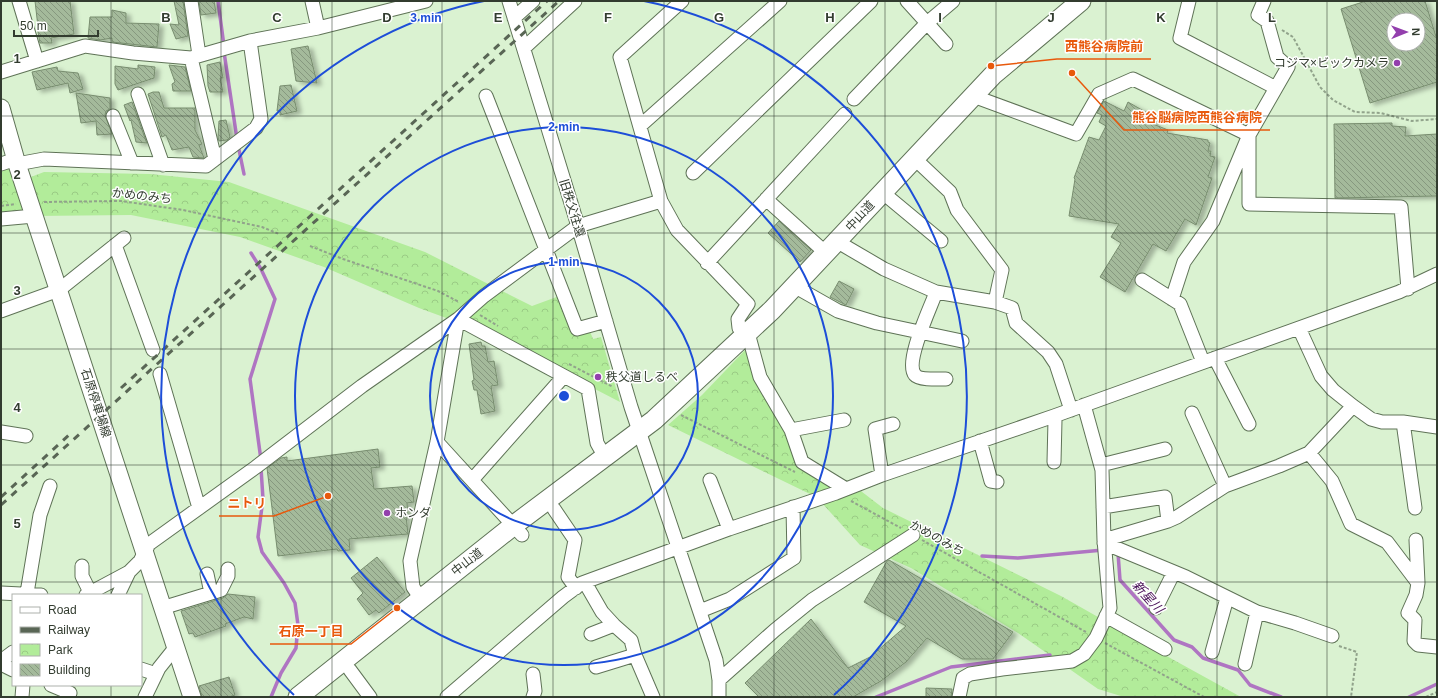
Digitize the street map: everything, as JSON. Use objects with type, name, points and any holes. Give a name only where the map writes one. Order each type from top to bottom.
[{"type":"highway","name":"中山道","points":[[317,697],[605,457],[637,423],[747,334],[832,247],[993,74],[1074,3]]},
{"type":"highway","name":"中山道","points":[[298,697],[421,599],[518,530],[554,509],[634,449],[637,423]]},
{"type":"main road","name":"石原停車場線","points":[[1,108],[12,162],[33,209],[192,697]]},
{"type":"street","points":[[19,1],[36,61]]},
{"type":"street","points":[[192,1],[195,56],[215,159]]},
{"type":"street","points":[[312,1],[318,28]]},
{"type":"street","points":[[1,72],[85,46],[133,53],[195,56],[250,41],[318,28],[426,1]]},
{"type":"street","name":"旧秩父往還","points":[[509,1],[637,423],[716,660],[719,680],[719,697]]},
{"type":"street","points":[[514,18],[532,1]]},
{"type":"street","points":[[524,48],[575,1]]},
{"type":"street","points":[[682,1],[620,57],[661,201],[677,230],[748,304],[738,319],[740,328],[747,334],[760,377],[791,430],[802,462],[841,491]]},
{"type":"street","points":[[640,126],[780,1]]},
{"type":"street","points":[[693,173],[871,1]]},
{"type":"street","points":[[907,1],[946,44]]},
{"type":"street","points":[[854,99],[927,23],[953,1]]},
{"type":"street","points":[[1189,1],[1180,38],[1276,88]]},
{"type":"street","points":[[1172,299],[1184,262],[1213,221],[1249,135],[1288,67],[1277,57],[1267,21],[1258,15],[1264,1]]},
{"type":"street","points":[[12,162],[44,159],[206,166],[256,128],[261,119],[250,41]]},
{"type":"street","points":[[973,96],[1076,134],[1099,94],[1133,79],[1249,135]]},
{"type":"street","points":[[138,94],[163,165]]},
{"type":"street","points":[[486,96],[577,329],[606,321]]},
{"type":"street","points":[[707,262],[845,114]]},
{"type":"street","points":[[113,116],[132,163]]},
{"type":"street","points":[[1249,135],[1249,204],[1401,207],[1408,289]]},
{"type":"street","points":[[914,158],[950,192],[957,210],[1002,270],[995,302]]},
{"type":"street","points":[[882,192],[941,241]]},
{"type":"street","points":[[766,199],[832,247],[843,246],[884,269],[936,292],[995,302],[1012,308],[1016,323],[1048,352],[1056,364],[1071,410]]},
{"type":"street","points":[[82,566],[82,576],[88,593],[129,572],[140,561],[149,544],[256,467],[268,456],[362,386],[458,319],[484,296],[578,226],[661,201]]},
{"type":"street","points":[[1,219],[33,209]]},
{"type":"street","points":[[1,311],[59,290],[120,242],[153,350]]},
{"type":"street","points":[[447,697],[563,596],[579,585],[729,528],[841,491],[882,475],[1071,410],[1408,289],[1437,274]]},
{"type":"street","points":[[1142,280],[1180,304],[1203,362]]},
{"type":"street","points":[[794,286],[838,311],[877,323],[962,341]]},
{"type":"street","points":[[936,292],[917,338],[912,367],[915,375],[919,378],[946,379]]},
{"type":"street","points":[[458,319],[588,389],[596,443],[605,457]]},
{"type":"street","points":[[421,599],[413,587],[410,561],[437,442],[458,319]]},
{"type":"street","points":[[1299,328],[1321,376],[1333,390],[1371,419],[1382,422],[1403,422],[1437,427]]},
{"type":"street","points":[[1215,358],[1249,424]]},
{"type":"street","points":[[160,374],[199,508]]},
{"type":"street","points":[[472,480],[564,376]]},
{"type":"street","points":[[959,697],[963,678],[970,674],[1015,667],[1072,661],[1084,654],[1096,638],[1110,608],[1101,465],[1084,405]]},
{"type":"street","points":[[1105,546],[1177,517],[1225,486],[1279,466],[1309,452],[1353,406]]},
{"type":"street","points":[[1192,413],[1225,486]]},
{"type":"street","points":[[1054,416],[1054,462]]},
{"type":"street","points":[[791,430],[844,420]]},
{"type":"street","points":[[1403,422],[1415,508]]},
{"type":"street","points":[[882,475],[875,429],[893,424]]},
{"type":"street","points":[[1,432],[26,436]]},
{"type":"street","points":[[980,441],[991,481],[997,482]]},
{"type":"street","points":[[437,442],[518,530]]},
{"type":"street","points":[[1101,465],[1165,449]]},
{"type":"street","points":[[1309,452],[1332,481],[1351,524],[1387,542],[1418,583]]},
{"type":"street","points":[[710,480],[729,528]]},
{"type":"street","points":[[1,593],[27,594],[40,515],[50,486]]},
{"type":"street","points":[[1103,508],[1165,497],[1168,521]]},
{"type":"street","points":[[700,611],[730,599],[794,558],[792,507]]},
{"type":"street","points":[[554,509],[575,540],[568,577],[579,585],[587,586],[602,612],[630,640],[653,697]]},
{"type":"street","points":[[719,680],[775,630],[812,600],[913,535]]},
{"type":"street","points":[[1416,540],[1418,583],[1416,595],[1408,613],[1416,620],[1414,641],[1418,645],[1437,647]]},
{"type":"street","points":[[1105,546],[1186,577],[1257,612],[1332,636]]},
{"type":"street","points":[[162,608],[220,590],[228,576],[228,569]]},
{"type":"street","points":[[118,594],[129,572]]},
{"type":"street","points":[[1156,608],[1174,572]]},
{"type":"street","points":[[207,574],[211,593]]},
{"type":"street","points":[[1212,652],[1227,598]]},
{"type":"street","points":[[1245,664],[1257,612]]},
{"type":"street","points":[[1106,616],[1165,649]]},
{"type":"street","points":[[591,634],[614,625]]},
{"type":"street","points":[[145,697],[159,668],[175,648]]},
{"type":"street","points":[[12,653],[1,662],[3,665],[12,670]]},
{"type":"street","points":[[596,667],[635,655]]},
{"type":"street","points":[[142,669],[156,674]]},
{"type":"street","points":[[350,670],[370,697]]},
{"type":"street","points":[[533,674],[535,692],[533,697]]},
{"type":"street","points":[[22,697],[23,686]]},
{"type":"street","points":[[54,686],[70,692]]},
{"type":"path","points":[[1267,21],[1293,37],[1320,87],[1333,100],[1355,112],[1381,113],[1412,121],[1437,119]]},
{"type":"path","name":"かめのみち","points":[[1,206],[33,209],[121,201],[183,210],[262,227],[279,234]]},
{"type":"path","points":[[676,413],[801,475]]},
{"type":"path","name":"かめのみち","points":[[841,491],[913,535],[1204,697]]},
{"type":"path","points":[[1332,636],[1334,645],[1357,652],[1351,697]]},
{"type":"path","points":[[1426,697],[1437,692]]},
{"type":"green space","points":[[16,159],[23,180],[44,172],[150,174],[229,182],[425,252],[532,306],[562,295],[576,332],[589,329],[593,339],[601,337],[620,402],[487,333],[419,308],[324,267],[240,237],[131,215],[34,216],[1,219],[1,164]]},
{"type":"green space","points":[[748,347],[784,429],[796,462],[842,490],[812,495],[668,425],[702,395]]},
{"type":"green space","points":[[857,488],[883,508],[1061,596],[1241,697],[1124,697],[1098,689],[1018,633],[911,568],[860,545],[821,502]]},
{"type":"building","points":[[35,1],[70,1],[74,34],[51,38],[52,43],[40,43]]},
{"type":"building","points":[[174,1],[183,1],[188,36],[176,39],[170,24],[179,25]]},
{"type":"building","points":[[199,1],[214,1],[216,13],[201,15]]},
{"type":"building","name":"コジマ×ビックカメラ","points":[[1366,1],[1425,1],[1437,40],[1437,82],[1370,103],[1341,9]]},
{"type":"building","points":[[112,10],[126,13],[126,23],[159,24],[157,47],[112,42],[112,38],[100,40],[88,38],[90,17],[112,17]]},
{"type":"building","points":[[308,46],[317,83],[296,81],[291,49]]},
{"type":"building","points":[[220,62],[223,78],[220,78],[223,92],[210,92],[208,86],[207,65]]},
{"type":"building","points":[[138,65],[155,67],[154,78],[118,90],[115,84],[115,66],[138,69]]},
{"type":"building","points":[[169,65],[185,67],[191,91],[173,91],[172,84],[175,82]]},
{"type":"building","points":[[57,67],[58,71],[78,73],[83,89],[70,93],[68,83],[37,90],[32,72]]},
{"type":"building","points":[[291,85],[297,111],[280,115],[280,111],[277,111],[280,86]]},
{"type":"building","points":[[159,92],[164,108],[195,108],[195,130],[202,144],[199,145],[204,158],[193,157],[189,147],[172,150],[166,135],[162,137],[148,94]]},
{"type":"building","points":[[76,93],[110,98],[110,109],[106,111],[105,115],[112,134],[97,135],[96,121],[81,123]]},
{"type":"building","points":[[1104,101],[1124,111],[1128,102],[1156,118],[1153,124],[1168,130],[1167,133],[1208,140],[1210,143],[1208,151],[1211,151],[1210,156],[1215,157],[1208,177],[1212,178],[1196,225],[1185,219],[1166,251],[1153,244],[1125,292],[1100,277],[1121,243],[1111,237],[1119,224],[1069,216],[1074,178],[1089,137],[1099,140],[1106,126],[1099,122],[1102,115],[1097,113]]},
{"type":"building","points":[[132,102],[147,143],[136,142],[131,120],[130,121],[124,105]]},
{"type":"building","points":[[226,120],[230,137],[227,140],[219,141],[219,121]]},
{"type":"building","points":[[1392,123],[1392,126],[1406,127],[1405,136],[1437,134],[1437,196],[1335,198],[1334,124]]},
{"type":"building","points":[[779,221],[811,250],[800,262],[768,233]]},
{"type":"building","points":[[839,281],[854,289],[846,305],[830,297]]},
{"type":"building","points":[[481,342],[482,346],[485,346],[488,362],[494,361],[498,385],[491,386],[495,411],[481,414],[477,390],[474,390],[472,381],[474,380],[469,344]]},
{"type":"building","points":[[378,449],[380,467],[371,468],[374,489],[412,486],[414,502],[407,503],[408,514],[406,516],[408,534],[349,539],[350,550],[338,551],[337,549],[278,556],[267,468],[281,458],[287,457],[287,461]]},
{"type":"building","points":[[377,557],[405,592],[379,613],[376,610],[369,615],[357,599],[363,593],[351,578]]},
{"type":"building","points":[[889,560],[1013,632],[993,659],[962,659],[927,638],[906,662],[881,681],[853,697],[759,697],[745,683],[811,619],[848,668],[870,657],[906,626],[864,602],[887,561]]},
{"type":"building","points":[[228,594],[255,597],[253,619],[244,617],[225,624],[226,626],[195,637],[193,633],[189,634],[181,611],[223,598]]},
{"type":"building","points":[[229,677],[235,695],[229,697],[202,697],[199,686]]},
{"type":"building","points":[[926,688],[952,689],[951,697],[926,697]]},
{"type":"waterway","points":[[218,1],[224,46]]},
{"type":"waterway","points":[[224,52],[237,139]]},
{"type":"waterway","points":[[238,145],[244,174]]},
{"type":"waterway","points":[[251,253],[261,269],[275,299],[250,379],[261,460]]},
{"type":"waterway","points":[[261,468],[263,499],[258,537],[262,552],[284,583],[295,603],[298,625],[296,648],[281,673],[271,697]]},
{"type":"waterway","name":"新星川","points":[[982,556],[1018,558],[1103,550]]},
{"type":"waterway","name":"新星川","points":[[1118,553],[1120,580],[1174,640],[1192,647],[1203,658],[1238,670],[1250,685],[1281,697]]},
{"type":"waterway","name":"新星川","points":[[876,697],[951,667],[1050,655]]},
{"type":"waterway","name":"新星川","points":[[1409,697],[1437,684]]},
{"type":"railway","points":[[121,388],[547,1]]},
{"type":"railway","points":[[1,505],[559,1]]},
{"type":"railway","points":[[1,497],[69,435]]},
{"type":"place","name":"コジマ×ビックカメラ","points":[[1397,63]]},
{"type":"place","name":"西熊谷病院前","points":[[991,66]]},
{"type":"place","name":"熊谷脳病院西熊谷病院","points":[[1072,73]]},
{"type":"place","name":"秩父道しるべ","points":[[598,377]]},
{"type":"place","name":"ニトリ","points":[[328,496]]},
{"type":"place","name":"ホンダ","points":[[387,513]]},
{"type":"place","name":"石原一丁目","points":[[397,608]]}]
